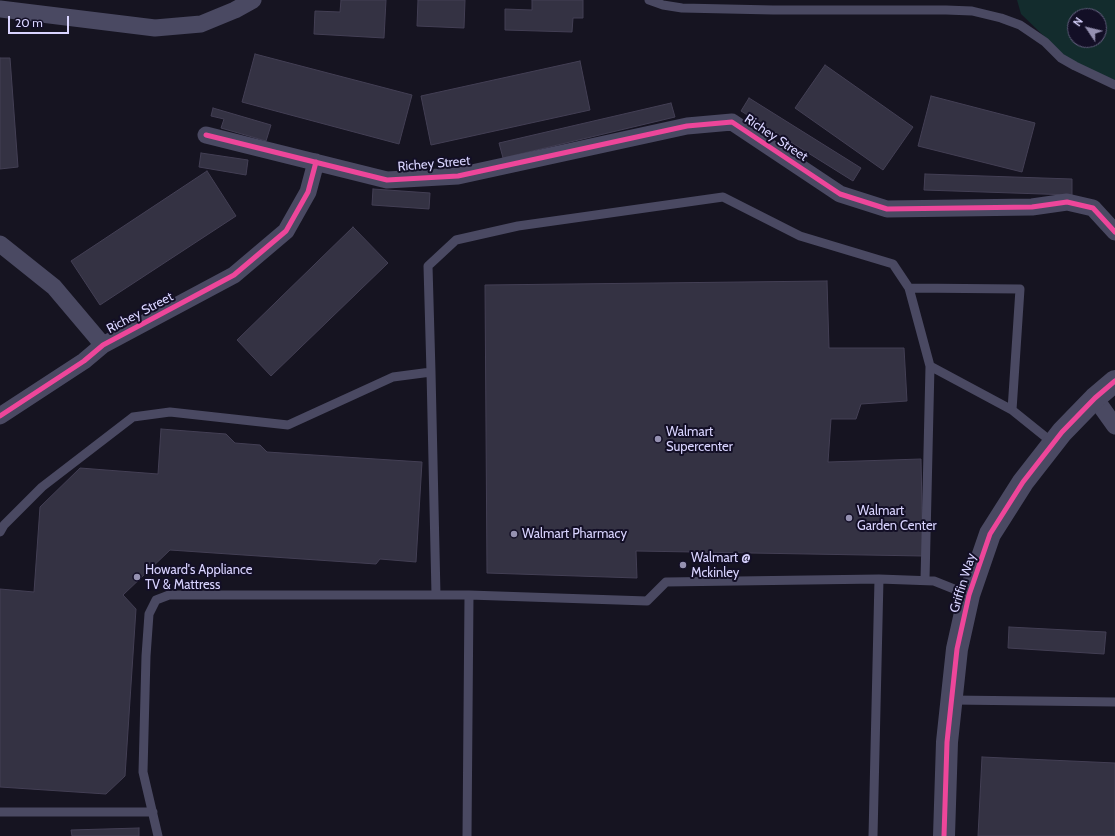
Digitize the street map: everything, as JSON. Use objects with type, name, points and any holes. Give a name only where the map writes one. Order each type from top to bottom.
[{"type":"street","points":[[0,9],[155,28],[201,24],[235,10],[253,0]]},
{"type":"street","name":"Richey Street","points":[[206,135],[387,180],[458,176],[687,126],[732,122],[840,194],[886,209],[1032,207],[1067,202],[1093,208],[1115,232]]},
{"type":"street","name":"Richey Street","points":[[0,416],[84,361],[103,345],[234,275],[286,231],[308,192],[316,162]]},
{"type":"street","points":[[0,244],[54,286],[103,345]]},
{"type":"street","name":"Griffin Way","points":[[944,836],[947,742],[957,649],[969,595],[990,534],[1023,482],[1053,443],[1094,398],[1115,381]]},
{"type":"street","points":[[1094,398],[1115,426]]},
{"type":"lane","points":[[649,0],[663,5],[682,8],[773,10],[946,10],[972,12],[1001,18],[1020,25],[1045,42],[1061,58],[1115,85]]},
{"type":"lane","points":[[436,595],[428,266],[456,240],[518,226],[723,197],[800,236],[893,264],[909,288],[930,366],[925,580]]},
{"type":"lane","points":[[909,288],[1020,288],[1012,410]]},
{"type":"lane","points":[[930,366],[1012,410],[1053,443]]},
{"type":"lane","points":[[0,532],[4,525],[42,487],[133,417],[170,412],[288,425],[394,377],[431,372]]},
{"type":"lane","points":[[873,836],[879,579]]},
{"type":"lane","points":[[158,836],[143,772],[146,656],[149,614],[156,600],[169,595],[469,595],[647,601],[666,582],[879,579],[934,581],[969,595]]},
{"type":"lane","points":[[467,836],[469,595]]},
{"type":"lane","points":[[952,700],[1115,702]]},
{"type":"lane","points":[[0,812],[153,812]]},
{"type":"green space","points":[[1017,0],[1115,0],[1115,80],[1075,66],[1021,14]]},
{"type":"building","points":[[341,0],[386,0],[384,38],[314,34],[315,11],[340,12]]},
{"type":"building","points":[[418,0],[465,0],[464,28],[417,26]]},
{"type":"building","points":[[532,0],[583,0],[583,18],[573,18],[572,32],[505,30],[505,9],[532,10]]},
{"type":"building","points":[[255,54],[412,95],[399,144],[242,102]]},
{"type":"building","points":[[0,58],[10,58],[18,167],[0,169]]},
{"type":"building","points":[[580,61],[590,110],[431,145],[421,96]]},
{"type":"building","points":[[825,65],[913,127],[883,170],[795,108]]},
{"type":"building","points":[[931,96],[1035,123],[1022,172],[918,146]]},
{"type":"building","points":[[749,98],[861,168],[853,181],[741,111]]},
{"type":"building","points":[[671,103],[675,117],[503,158],[499,143]]},
{"type":"building","points":[[213,108],[271,125],[266,141],[221,128],[224,119],[211,116]]},
{"type":"building","points":[[201,153],[248,160],[246,175],[199,167]]},
{"type":"building","points":[[207,171],[236,216],[100,305],[71,261]]},
{"type":"building","points":[[925,174],[1072,179],[1072,195],[924,190]]},
{"type":"building","points":[[373,189],[430,193],[429,209],[372,205]]},
{"type":"building","points":[[353,227],[388,263],[271,376],[237,340]]},
{"type":"building","name":"Walmart Supercenter","points":[[827,281],[829,348],[904,348],[907,401],[861,404],[856,419],[831,419],[828,462],[921,459],[923,556],[636,551],[637,578],[487,573],[485,285]]},
{"type":"building","points":[[161,429],[226,434],[235,443],[260,445],[267,452],[422,462],[416,562],[380,559],[376,564],[170,550],[123,595],[136,609],[125,776],[106,794],[0,787],[0,589],[34,592],[40,507],[80,468],[158,474]]},
{"type":"building","points":[[1009,627],[1106,632],[1104,654],[1008,648]]},
{"type":"building","points":[[982,757],[1115,763],[1115,836],[978,836]]},
{"type":"building","points":[[139,828],[139,836],[72,836],[71,830]]},
{"type":"cycle path","points":[[206,135],[387,180],[458,176],[687,126],[732,122],[840,194],[887,209],[1032,207],[1067,202],[1093,208],[1115,232]]},
{"type":"cycle path","points":[[0,416],[84,361],[103,345],[234,275],[286,231],[308,192],[316,162]]},
{"type":"cycle path","points":[[944,836],[947,742],[957,649],[969,595],[990,534],[1023,482],[1062,432],[1095,398],[1115,381]]},
{"type":"place","name":"Walmart Supercenter","points":[[658,439]]},
{"type":"place","name":"Walmart Garden Center","points":[[849,518]]},
{"type":"place","name":"Walmart Pharmacy","points":[[514,534]]},
{"type":"place","name":"Walmart @ Mckinley","points":[[683,565]]},
{"type":"place","name":"Howard's Appliance TV & Mattress","points":[[137,577]]}]
